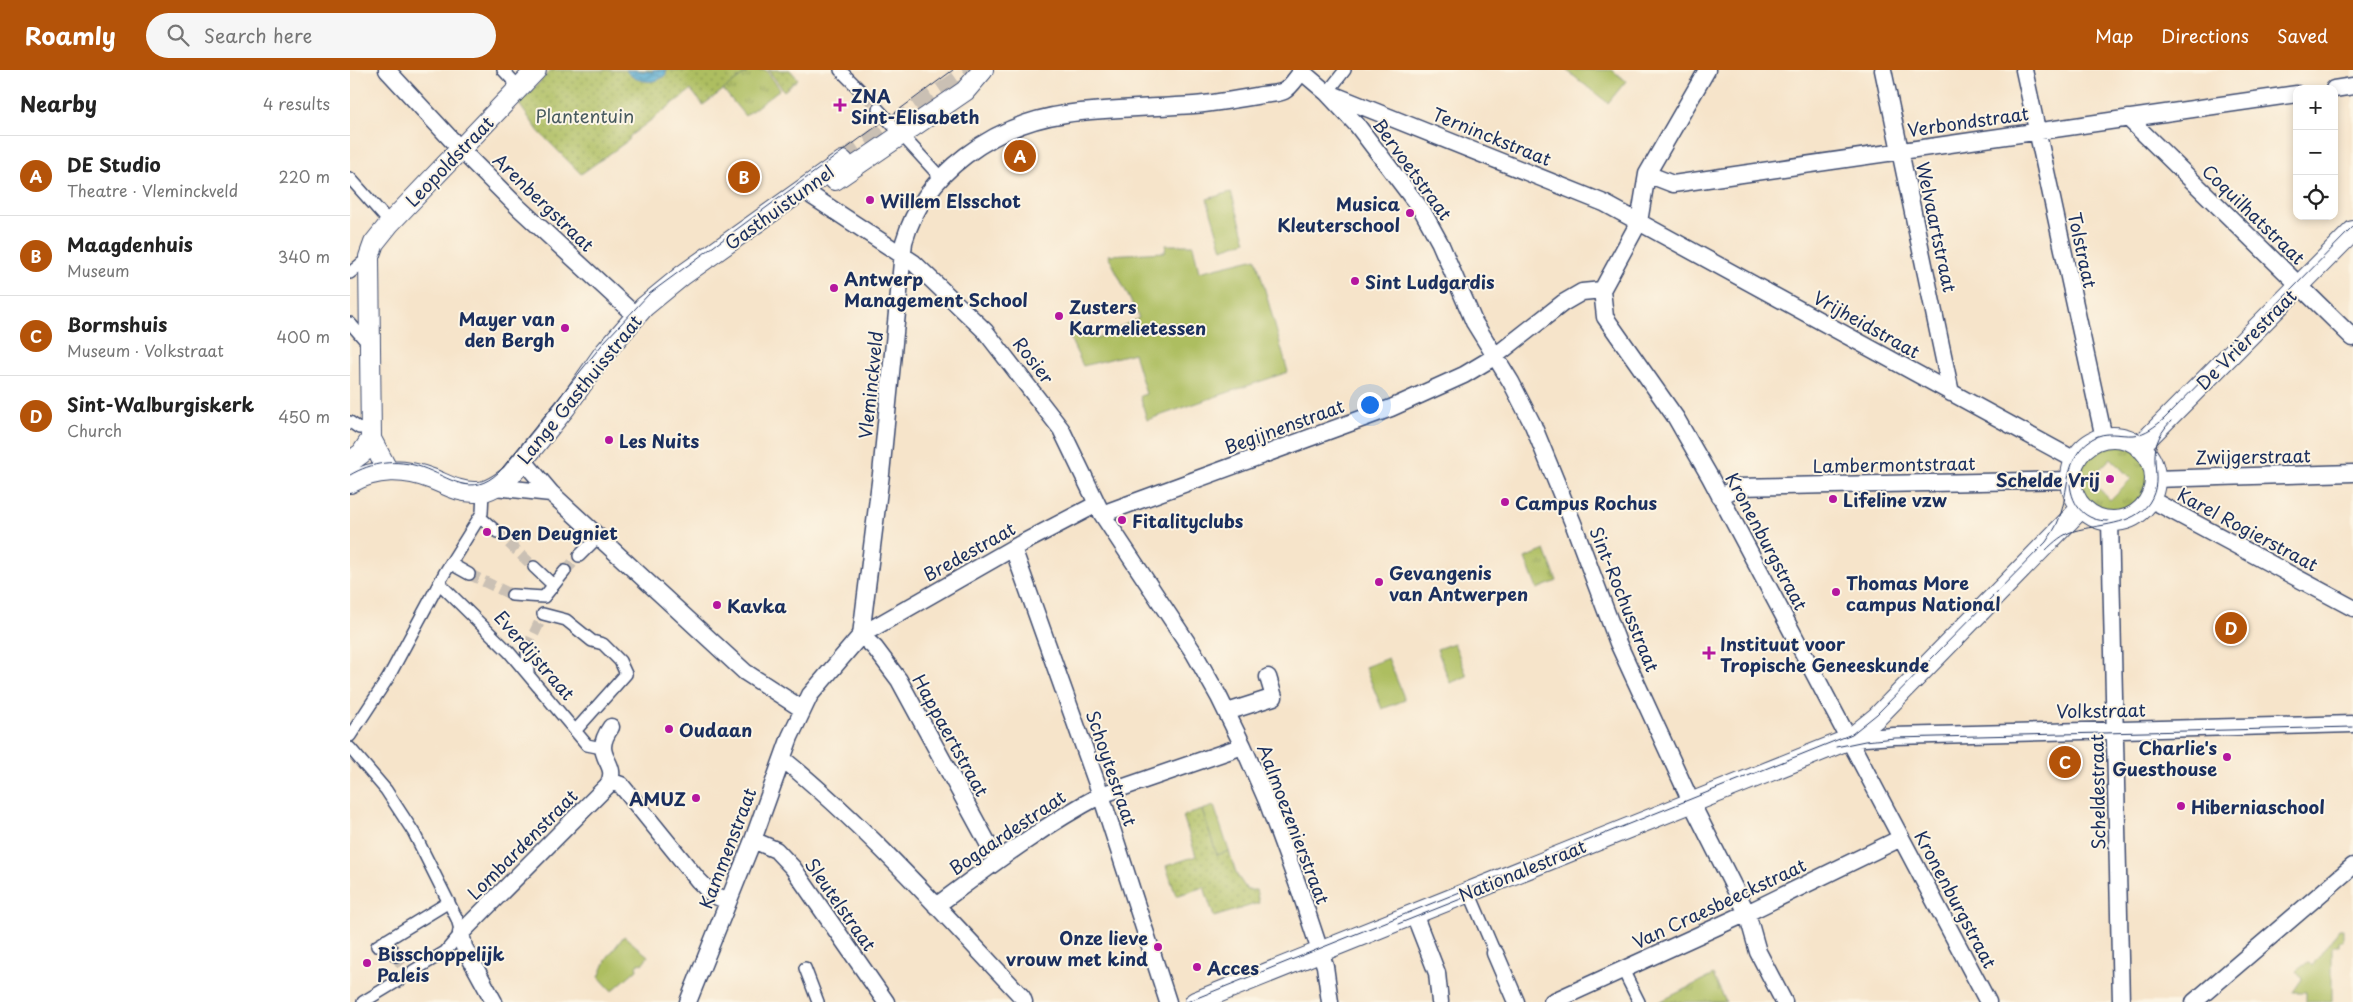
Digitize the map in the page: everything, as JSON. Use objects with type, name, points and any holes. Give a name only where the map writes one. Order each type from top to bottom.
[{"type":"street","name":"Arenbergstraat","points":[[387,70],[461,150],[546,233],[636,316]]},
{"type":"street","points":[[503,70],[519,87]]},
{"type":"street","name":"Leopoldstraat","points":[[369,257],[374,243],[390,223],[536,70]]},
{"type":"street","points":[[840,70],[865,95]]},
{"type":"street","name":"Lange Gasthuisstraat","points":[[488,489],[511,475],[566,407],[604,353],[636,316],[678,279],[715,253],[729,251],[741,246],[965,91],[983,70]]},
{"type":"street","points":[[1301,71],[1327,93],[1345,70]]},
{"type":"street","points":[[1602,290],[1639,222],[1654,176],[1707,70]]},
{"type":"street","name":"Welvaartstraat","points":[[1883,70],[1951,393]]},
{"type":"street","name":"Tolstraat","points":[[2024,70],[2104,438]]},
{"type":"street","name":"Vleminckveld","points":[[861,635],[881,474],[902,256],[908,227],[915,211],[941,178],[975,149],[1014,129],[1065,114],[1218,103],[1285,91],[1301,71]]},
{"type":"street","points":[[2338,88],[2353,86]]},
{"type":"street","name":"Terninckstraat","points":[[1327,93],[1595,200],[1639,222]]},
{"type":"street","name":"Bervoetstraat","points":[[1327,93],[1357,125],[1424,212],[1474,322],[1494,357]]},
{"type":"street","name":"Verbondstraat","points":[[1654,176],[1673,184],[2293,95]]},
{"type":"street","points":[[878,110],[941,178]]},
{"type":"street","name":"Coquilhatstraat","points":[[2128,118],[2353,338]]},
{"type":"street","name":"Gasthuistunnel","points":[[715,253],[843,161]]},
{"type":"street","points":[[350,178],[390,223]]},
{"type":"street","name":"Rosier","points":[[812,196],[914,263],[984,331],[1061,429],[1100,509]]},
{"type":"street","name":"Vrijheidstraat","points":[[1639,222],[2075,460]]},
{"type":"street","name":"De Vrièrestraat","points":[[2139,447],[2353,231]]},
{"type":"street","points":[[350,273],[369,257]]},
{"type":"street","points":[[350,462],[369,438],[369,257]]},
{"type":"street","name":"Begijnenstraat","points":[[1100,509],[1391,408],[1464,375],[1494,357],[1582,292],[1602,290]]},
{"type":"street","name":"Kronenburgstraat","points":[[1602,290],[1605,317],[1676,418],[1850,739],[1988,1002]]},
{"type":"street","points":[[350,323],[369,345]]},
{"type":"street","name":"Sint-Rochusstraat","points":[[1494,357],[1511,382],[1533,425],[1573,523],[1618,643],[1692,802],[1747,913],[1758,952],[1784,1002]]},
{"type":"street","points":[[350,422],[369,438],[388,471]]},
{"type":"street","points":[[2104,438],[2126,439],[2139,447],[2150,461],[2154,479],[2150,499],[2128,518],[2110,522],[2095,516],[2082,507],[2074,495],[2071,480],[2075,460],[2084,448],[2104,438]]},
{"type":"street","points":[[523,460],[551,493],[745,672],[802,709]]},
{"type":"street","points":[[350,483],[369,474],[388,471],[416,474],[460,490],[488,489],[551,493]]},
{"type":"street","name":"Zwijgerstraat","points":[[2154,479],[2353,473]]},
{"type":"street","name":"Lambermontstraat","points":[[1720,497],[1738,487],[2071,480]]},
{"type":"street","points":[[350,736],[388,678],[439,583],[480,517],[488,489]]},
{"type":"street","name":"Karel Rogierstraat","points":[[2150,499],[2353,608]]},
{"type":"street","name":"Nationalestraat","points":[[1195,1002],[1850,739],[1877,717],[2082,507]]},
{"type":"street","name":"Bredestraat","points":[[861,635],[1013,548],[1100,509]]},
{"type":"street","name":"Aalmoezenierstraat","points":[[1100,509],[1194,653],[1227,712],[1243,746],[1267,801],[1320,951],[1325,966],[1330,1002]]},
{"type":"street","points":[[480,517],[498,532]]},
{"type":"street","name":"Scheldestraat","points":[[2110,522],[2121,1002]]},
{"type":"street","points":[[579,556],[598,537]]},
{"type":"street","name":"Schoytestraat","points":[[1013,548],[1101,795],[1168,1002]]},
{"type":"street","points":[[451,564],[469,574]]},
{"type":"street","points":[[534,567],[553,585]]},
{"type":"street","points":[[565,571],[544,597],[542,616],[566,620],[592,642],[603,644],[620,661],[626,674],[575,730]]},
{"type":"street","name":"Everdijstraat","points":[[439,583],[464,606],[528,673],[587,745],[602,748]]},
{"type":"street","points":[[512,595],[544,597]]},
{"type":"street","name":"Kammenstraat","points":[[694,1000],[728,901],[802,709],[810,695],[861,635]]},
{"type":"street","name":"Happaertstraat","points":[[861,635],[875,648],[899,680],[997,860]]},
{"type":"street","points":[[527,648],[528,673]]},
{"type":"street","points":[[1227,712],[1274,697],[1268,677]]},
{"type":"street","name":"Volkstraat","points":[[1850,739],[1894,736],[2353,724]]},
{"type":"street","points":[[611,726],[605,736],[602,748],[611,768],[610,781],[621,785],[681,862],[713,895],[728,901]]},
{"type":"street","name":"Bogaardestraat","points":[[936,906],[1036,832],[1101,795],[1243,746]]},
{"type":"street","points":[[350,748],[386,790],[414,833],[458,919],[464,947],[494,1002]]},
{"type":"street","points":[[783,759],[834,802],[936,906],[1022,997],[1024,1002]]},
{"type":"street","name":"Lombardenstraat","points":[[461,934],[610,781]]},
{"type":"street","name":"Van Craesbeeckstraat","points":[[1552,1002],[1747,913],[1901,838]]},
{"type":"street","name":"Sleutelstraat","points":[[753,840],[776,850],[793,868],[886,1002]]},
{"type":"street","points":[[2194,1002],[2353,866]]},
{"type":"street","points":[[1469,892],[1516,1002]]},
{"type":"street","points":[[396,956],[382,943],[449,902]]},
{"type":"street","points":[[1414,914],[1437,973],[1440,1002]]},
{"type":"street","points":[[413,971],[445,952],[461,934]]},
{"type":"street","points":[[804,968],[818,1002]]},
{"type":"street","points":[[1623,970],[1639,1002]]},
{"type":"street","points":[[363,1002],[401,979]]},
{"type":"green space","name":"Plantentuin","points":[[551,70],[750,70],[703,105],[691,90],[630,136],[629,140],[581,174],[539,132],[519,104]]},
{"type":"green space","points":[[733,70],[766,70],[780,89],[745,116],[717,82]]},
{"type":"green space","points":[[768,70],[790,70],[798,79],[784,91]]},
{"type":"green space","points":[[1566,70],[1612,70],[1626,81],[1608,103]]},
{"type":"green space","points":[[1231,192],[1246,241],[1222,249],[1207,199]]},
{"type":"green space","points":[[1166,245],[1193,245],[1199,272],[1256,258],[1288,372],[1147,420],[1140,396],[1146,394],[1134,353],[1083,366],[1069,336],[1091,325],[1097,338],[1139,318],[1108,255],[1165,252]]},
{"type":"green space","points":[[2110,439],[2121,441],[2140,452],[2146,461],[2150,470],[2151,481],[2149,491],[2143,502],[2131,512],[2117,517],[2100,516],[2086,508],[2077,497],[2073,483],[2074,468],[2081,455],[2092,445]],"holes":[[[2111,458],[2131,479],[2110,500],[2090,479]]]},
{"type":"green space","points":[[1545,550],[1557,581],[1537,589],[1525,558]]},
{"type":"green space","points":[[1454,643],[1467,676],[1450,683],[1437,649]]},
{"type":"green space","points":[[1388,658],[1405,700],[1382,709],[1365,667]]},
{"type":"green space","points":[[1214,806],[1229,851],[1217,855],[1202,810]]},
{"type":"green space","points":[[1202,810],[1217,854],[1229,851],[1237,875],[1247,890],[1256,890],[1259,903],[1214,917],[1204,887],[1176,896],[1166,866],[1196,856],[1183,816]]},
{"type":"green space","points":[[2339,929],[2343,929],[2343,941],[2339,941],[2339,946],[2332,946],[2332,1002],[2306,1002],[2306,992],[2293,992],[2302,979],[2296,971],[2308,962],[2312,966]]},
{"type":"green space","points":[[624,936],[648,956],[642,964],[640,963],[636,966],[637,969],[612,991],[599,977],[607,958]]},
{"type":"green space","points":[[1713,975],[1726,1002],[1659,1002]]},
{"type":"water","points":[[626,70],[653,72],[653,70],[666,70],[666,74],[657,80],[645,81],[639,80]]},
{"type":"tunnel","points":[[843,161],[974,70]]},
{"type":"tunnel","points":[[865,95],[878,109]]},
{"type":"tunnel","points":[[497,532],[534,567]]},
{"type":"tunnel","points":[[565,571],[579,556]]},
{"type":"tunnel","points":[[469,574],[512,595]]},
{"type":"tunnel","points":[[527,648],[542,617]]},
{"type":"tunnel","points":[[396,956],[408,975]]},
{"type":"tram line","points":[[350,475],[367,467],[384,463],[402,463],[421,467],[451,480],[470,485],[489,480],[499,472],[605,341],[649,294],[953,70]]},
{"type":"tram line","points":[[1187,1002],[1852,734],[1877,714],[2046,542],[2058,522],[2072,465],[2076,455],[2083,447],[2097,436],[2142,433],[2164,419],[2353,227]]},
{"type":"tram line","points":[[2046,550],[2070,532],[2115,523],[2142,511],[2154,493],[2157,444],[2171,421]]},
{"type":"tram line","points":[[2070,484],[2071,492],[2081,511],[2093,518],[2108,521]]},
{"type":"tram line","points":[[1836,747],[1865,741],[1895,738],[2353,727]]},
{"type":"tram line","points":[[1398,924],[1511,879]]},
{"type":"place","name":"ZNA Sint-Elisabeth","points":[[840,105]]},
{"type":"place","name":"DE Studio","points":[[1020,156]]},
{"type":"place","name":"Maagdenhuis","points":[[744,177]]},
{"type":"place","name":"Willem Elsschot","points":[[870,200]]},
{"type":"place","name":"Musica Kleuterschool","points":[[1410,213]]},
{"type":"place","name":"Sint Ludgardis","points":[[1355,281]]},
{"type":"place","name":"Antwerp Management School","points":[[834,288]]},
{"type":"place","name":"Zusters Karmelietessen","points":[[1059,316]]},
{"type":"place","name":"Mayer van den Bergh","points":[[565,328]]},
{"type":"place","name":"Les Nuits","points":[[609,440]]},
{"type":"place","name":"Schelde Vrij","points":[[2110,479]]},
{"type":"place","name":"Lifeline vzw","points":[[1833,499]]},
{"type":"place","name":"Campus Rochus","points":[[1505,502]]},
{"type":"place","name":"Fitalityclubs","points":[[1122,520]]},
{"type":"place","name":"Den Deugniet","points":[[487,532]]},
{"type":"place","name":"Gevangenis van Antwerpen","points":[[1379,582]]},
{"type":"place","name":"Thomas More campus National","points":[[1836,592]]},
{"type":"place","name":"Kavka","points":[[717,605]]},
{"type":"place","name":"Sint-Walburgiskerk","points":[[2231,628]]},
{"type":"place","name":"Instituut voor Tropische Geneeskunde","points":[[1709,653]]},
{"type":"place","name":"Oudaan","points":[[669,729]]},
{"type":"place","name":"Charlie's Guesthouse","points":[[2227,757]]},
{"type":"place","name":"Bormshuis","points":[[2065,762]]},
{"type":"place","name":"AMUZ","points":[[696,798]]},
{"type":"place","name":"Hiberniaschool","points":[[2181,806]]},
{"type":"place","name":"Onze lieve vrouw met kind","points":[[1158,947]]},
{"type":"place","name":"Bisschoppelijk Paleis","points":[[367,963]]},
{"type":"place","name":"Acces","points":[[1197,967]]}]
